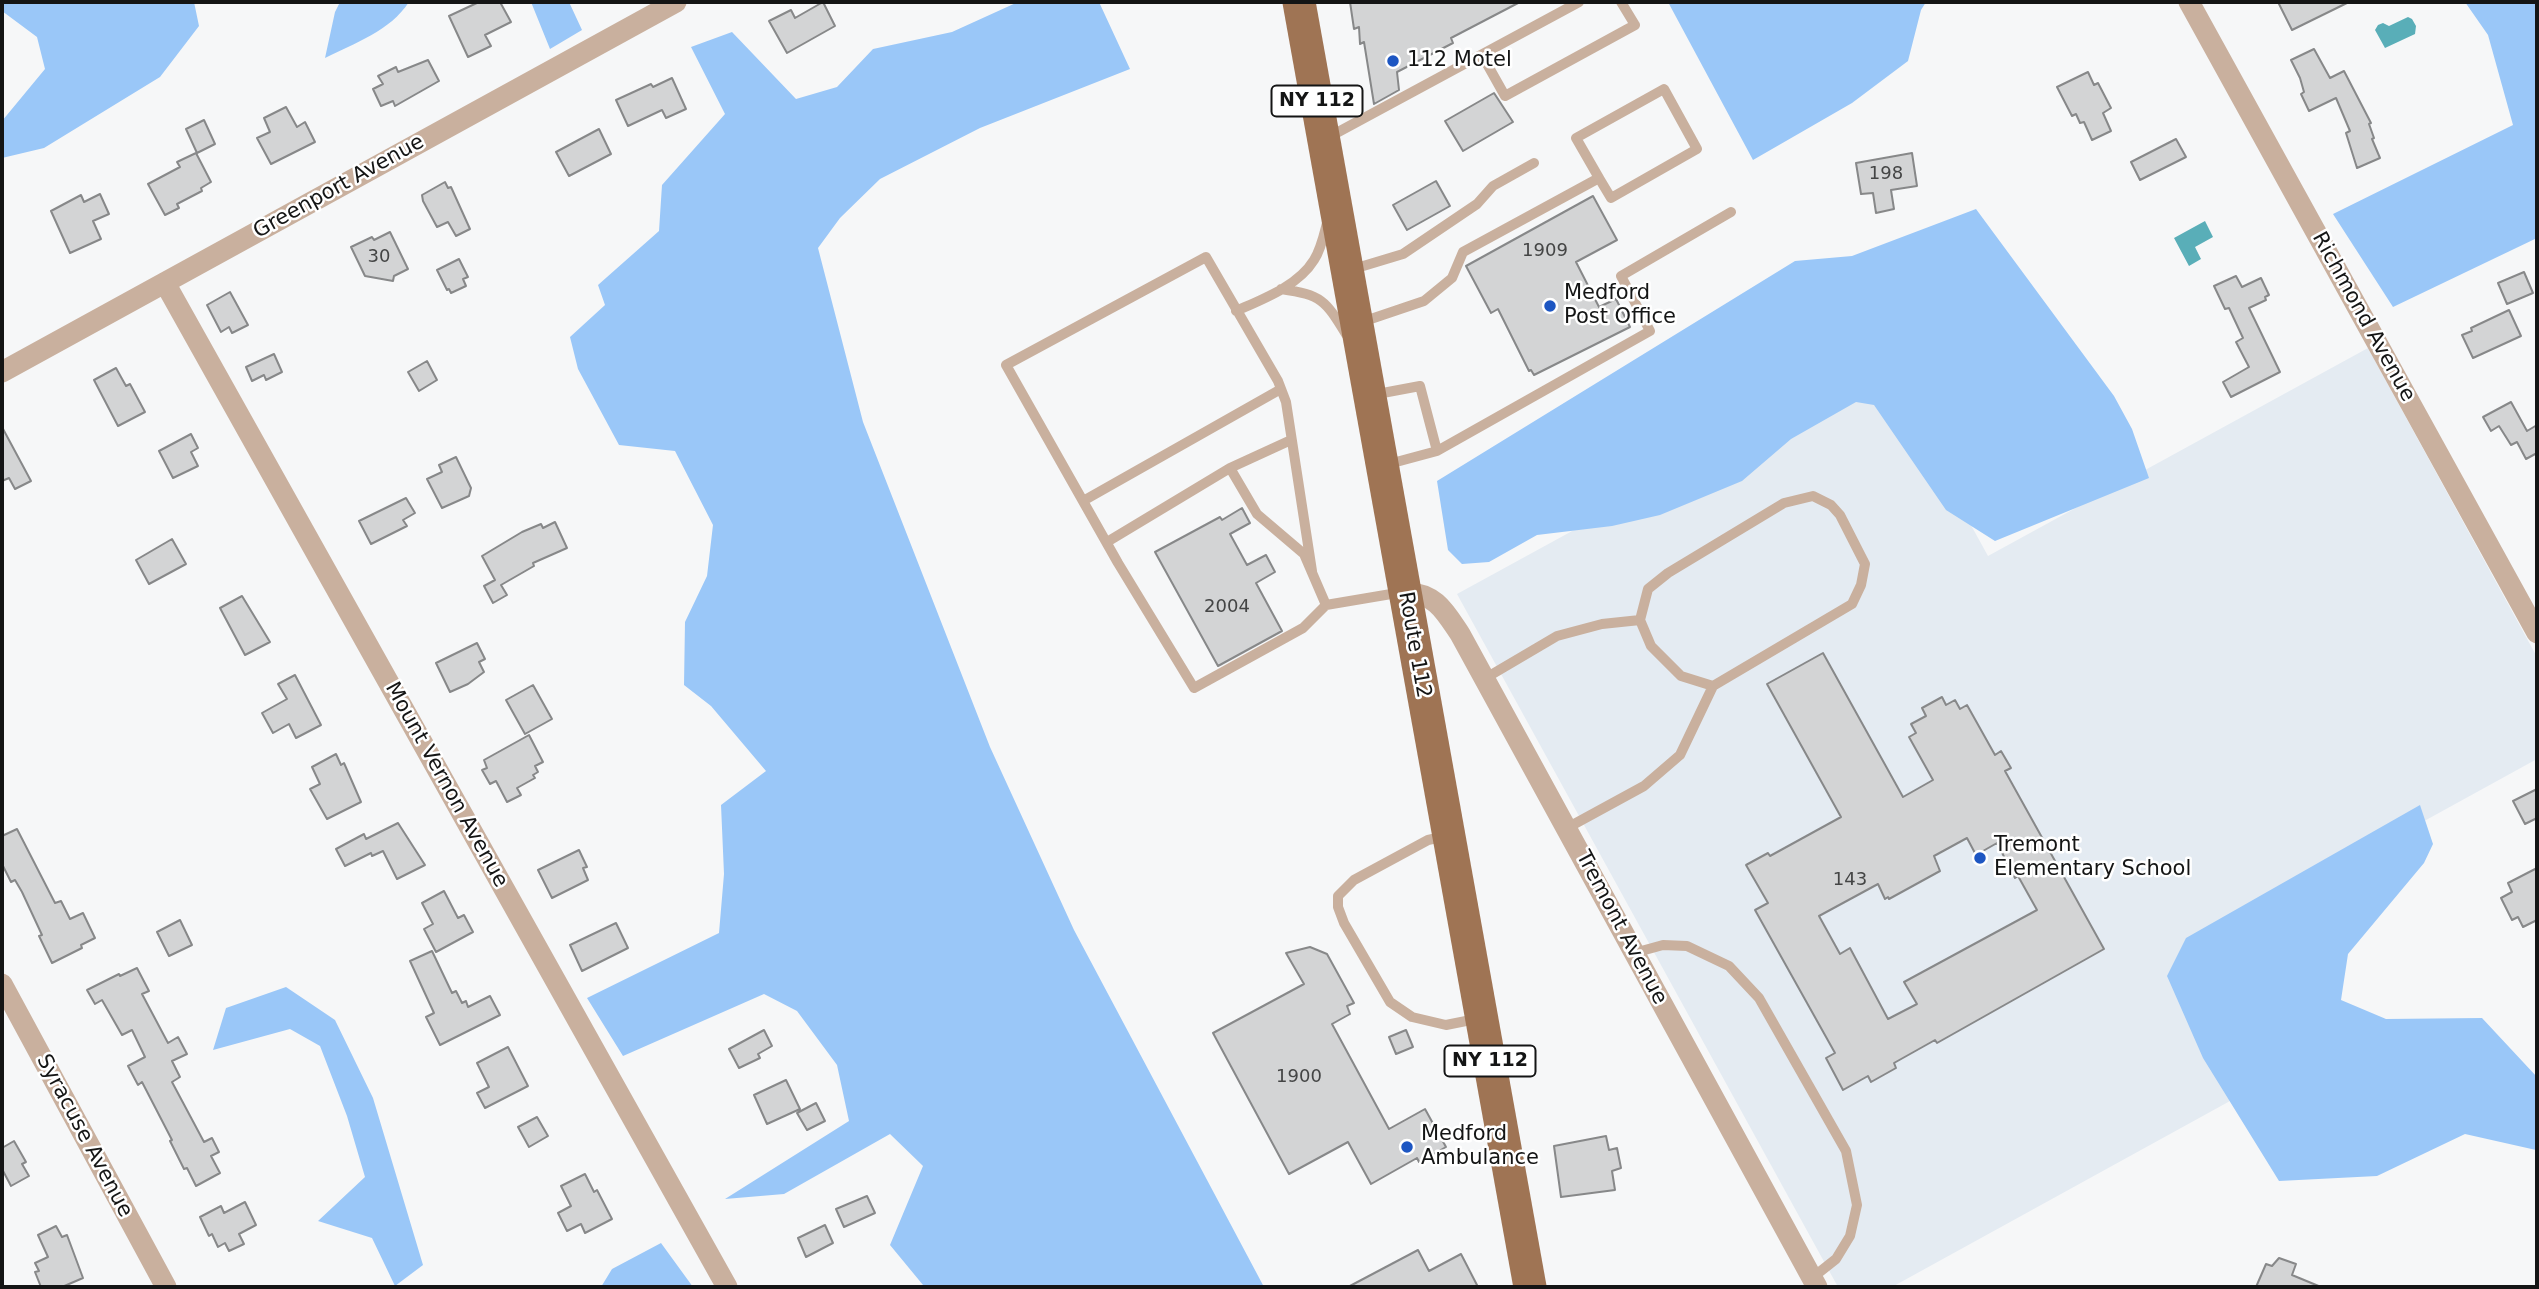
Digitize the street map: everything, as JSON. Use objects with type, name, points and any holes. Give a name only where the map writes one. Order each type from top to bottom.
[{"type":"main road","name":"Route 112","points":[[1299,2],[1530,1287]]},
{"type":"street","name":"Greenport Avenue","points":[[2,372],[676,2]]},
{"type":"street","name":"Richmond Avenue","points":[[2189,2],[2537,633]]},
{"type":"street","name":"Mount Vernon Avenue","points":[[165,283],[727,1287]]},
{"type":"street","name":"Tremont Avenue","points":[[1405,592],[1427,595],[1437,603],[1460,634],[1815,1282]]},
{"type":"street","name":"Syracuse Avenue","points":[[2,985],[166,1287]]},
{"type":"lane","points":[[1324,140],[1579,2]]},
{"type":"lane","points":[[1482,55],[1505,96],[1635,25],[1621,2]]},
{"type":"lane","points":[[1664,89],[1697,149],[1611,198],[1599,178],[1576,138],[1664,89]]},
{"type":"lane","points":[[1347,270],[1403,254],[1477,204],[1493,186],[1534,163]]},
{"type":"lane","points":[[1357,324],[1424,301],[1452,278],[1463,252],[1599,178]]},
{"type":"lane","points":[[1236,312],[1281,289],[1315,260],[1335,201]]},
{"type":"lane","points":[[1382,466],[1437,451],[1650,331],[1621,276],[1731,212]]},
{"type":"lane","points":[[1312,571],[1286,402],[1206,257],[1006,365],[1194,688],[1303,628],[1326,605],[1405,592]]},
{"type":"lane","points":[[1281,289],[1308,293],[1330,307],[1367,380],[1420,386],[1437,451]]},
{"type":"lane","points":[[1083,501],[1281,389]]},
{"type":"lane","points":[[1107,542],[1230,468],[1291,440]]},
{"type":"lane","points":[[1230,468],[1258,514],[1304,554],[1326,605]]},
{"type":"lane","points":[[1567,828],[1644,786],[1680,755],[1713,686],[1852,604],[1861,586],[1865,564],[1840,515],[1831,505],[1814,496],[1784,503],[1668,573],[1648,589],[1640,620],[1651,646],[1681,676],[1713,686]]},
{"type":"lane","points":[[1484,679],[1557,636],[1602,624],[1640,620]]},
{"type":"lane","points":[[1448,835],[1428,840],[1354,880],[1338,896],[1338,907],[1344,923],[1390,1002],[1412,1017],[1446,1025],[1483,1017]]},
{"type":"lane","points":[[1634,953],[1663,945],[1687,946],[1729,966],[1759,998],[1846,1151],[1857,1205],[1850,1236],[1836,1259],[1815,1282]]},
{"type":"shaded area","points":[[2,2],[194,2],[199,26],[160,77],[44,148],[2,158],[2,121],[45,69],[37,37],[2,11]]},
{"type":"shaded area","points":[[340,2],[409,2],[382,29],[325,58],[335,12]]},
{"type":"shaded area","points":[[531,2],[569,2],[582,30],[550,49]]},
{"type":"shaded area","points":[[1018,2],[1099,2],[1130,69],[980,128],[880,179],[840,218],[818,248],[863,422],[990,747],[1074,930],[1264,1287],[923,1285],[890,1245],[923,1166],[890,1134],[784,1194],[725,1199],[849,1121],[837,1065],[797,1011],[764,994],[623,1056],[587,998],[719,933],[724,874],[721,805],[766,771],[711,706],[684,685],[685,622],[707,576],[713,525],[675,451],[619,445],[578,369],[570,337],[605,305],[598,285],[659,231],[662,185],[725,114],[691,47],[732,32],[796,99],[837,87],[873,49],[952,32]]},
{"type":"shaded area","points":[[1668,2],[1926,2],[1921,10],[1908,61],[1852,103],[1753,160]]},
{"type":"shaded area","points":[[2465,2],[2537,3],[2537,238],[2393,307],[2333,214],[2513,125],[2488,35]]},
{"type":"shaded area","points":[[2408,17],[2416,26],[2415,34],[2385,48],[2375,30],[2378,25],[2383,23],[2389,26]]},
{"type":"shaded area","points":[[1976,209],[2114,396],[2132,429],[2149,478],[1995,541],[1946,510],[1874,405],[1856,402],[1791,439],[1742,481],[1660,515],[1612,526],[1537,535],[1489,562],[1462,564],[1448,550],[1437,481],[1795,261],[1852,256]]},
{"type":"shaded area","points":[[2205,221],[2213,237],[2195,247],[2201,259],[2189,266],[2174,238]]},
{"type":"shaded area","name":"Tremont Elementary School","points":[[2368,348],[2537,657],[2537,759],[2177,957],[2250,1090],[1892,1287],[1838,1287],[1457,594],[1881,362],[1988,556]]},
{"type":"shaded area","points":[[2420,805],[2433,844],[2424,863],[2348,954],[2341,1000],[2386,1019],[2482,1018],[2537,1077],[2537,1153],[2536,1150],[2465,1134],[2377,1176],[2279,1181],[2203,1058],[2167,976],[2186,938]]},
{"type":"shaded area","points":[[286,987],[335,1020],[373,1098],[423,1265],[395,1286],[372,1238],[318,1221],[365,1177],[347,1116],[320,1046],[290,1029],[213,1050],[226,1008]]},
{"type":"shaded area","points":[[661,1243],[693,1287],[601,1287],[612,1269]]},
{"type":"building","points":[[479,2],[500,2],[511,22],[485,35],[491,46],[468,57],[449,16]]},
{"type":"building","points":[[823,2],[835,26],[787,53],[769,21],[791,10],[795,18]]},
{"type":"building","name":"112 Motel","points":[[1350,2],[1520,2],[1451,38],[1453,43],[1397,72],[1399,90],[1374,104],[1364,42],[1360,44],[1359,27],[1354,29]]},
{"type":"building","points":[[2278,2],[2349,2],[2292,30]]},
{"type":"building","points":[[2314,49],[2330,78],[2344,71],[2371,123],[2372,139],[2380,158],[2357,168],[2346,133],[2350,131],[2336,98],[2309,111],[2301,94],[2304,92],[2300,78],[2291,60]]},
{"type":"building","points":[[428,60],[439,81],[395,106],[393,101],[381,106],[373,89],[383,84],[378,76],[396,67],[398,72]]},
{"type":"building","points":[[2088,72],[2094,85],[2098,83],[2111,108],[2103,113],[2111,131],[2092,140],[2084,122],[2080,123],[2076,114],[2072,116],[2057,87]]},
{"type":"building","points":[[672,78],[686,109],[666,118],[662,110],[628,126],[616,100]]},
{"type":"building","points":[[1494,93],[1513,122],[1463,151],[1445,121]]},
{"type":"building","points":[[286,107],[297,127],[305,122],[315,142],[271,164],[257,138],[270,132],[264,118]]},
{"type":"building","points":[[204,120],[215,144],[197,153],[186,129]]},
{"type":"building","points":[[599,129],[611,154],[569,176],[556,152]]},
{"type":"building","points":[[2176,139],[2186,157],[2140,180],[2131,162]]},
{"type":"building","points":[[196,153],[211,182],[201,188],[202,191],[177,204],[179,208],[165,215],[148,184],[180,167],[177,162]]},
{"type":"building","points":[[1912,153],[1917,186],[1891,190],[1894,209],[1876,213],[1873,193],[1861,194],[1856,163]]},
{"type":"building","points":[[1436,181],[1450,206],[1407,230],[1393,205]]},
{"type":"building","points":[[445,182],[448,188],[451,187],[470,229],[456,236],[448,222],[437,227],[423,201],[422,195]]},
{"type":"building","points":[[100,194],[109,214],[93,221],[101,239],[70,253],[51,211],[81,195],[84,202]]},
{"type":"building","points":[[1593,196],[1617,240],[1576,262],[1599,307],[1616,299],[1630,327],[1534,375],[1529,371],[1498,309],[1491,313],[1466,266]]},
{"type":"building","points":[[390,232],[408,269],[394,276],[393,281],[365,276],[351,247]]},
{"type":"building","points":[[459,259],[468,277],[463,279],[466,286],[451,293],[437,270]]},
{"type":"building","points":[[2524,272],[2533,293],[2507,304],[2498,283]]},
{"type":"building","points":[[2236,276],[2242,287],[2261,278],[2269,295],[2265,297],[2266,300],[2249,308],[2280,372],[2231,397],[2223,382],[2249,367],[2236,342],[2243,338],[2229,308],[2225,309],[2214,286]]},
{"type":"building","points":[[230,292],[248,325],[232,333],[229,327],[221,332],[207,305]]},
{"type":"building","points":[[2509,310],[2521,336],[2473,358],[2462,335]]},
{"type":"building","points":[[274,354],[282,372],[266,380],[264,375],[252,381],[246,367]]},
{"type":"building","points":[[427,361],[437,380],[419,391],[408,372]]},
{"type":"building","points":[[116,368],[126,386],[130,384],[145,412],[118,426],[94,380]]},
{"type":"building","points":[[2511,402],[2527,431],[2537,425],[2537,453],[2526,459],[2517,442],[2511,445],[2499,426],[2491,431],[2483,417]]},
{"type":"building","points":[[2,427],[31,481],[15,489],[9,478],[2,481]]},
{"type":"building","points":[[191,434],[198,448],[191,452],[198,466],[173,478],[159,451]]},
{"type":"building","points":[[456,457],[471,488],[469,496],[442,508],[427,479],[442,472],[439,465]]},
{"type":"building","points":[[406,498],[415,513],[403,520],[407,526],[371,544],[359,521]]},
{"type":"building","points":[[1242,508],[1250,523],[1230,534],[1247,565],[1266,555],[1275,572],[1256,583],[1282,631],[1218,666],[1155,552]]},
{"type":"building","points":[[555,522],[567,548],[533,563],[534,566],[501,585],[507,595],[493,603],[484,586],[495,580],[482,556],[522,532],[541,524],[543,528]]},
{"type":"building","points":[[172,539],[186,564],[149,584],[136,560]]},
{"type":"building","points":[[242,596],[270,642],[245,655],[220,608]]},
{"type":"building","points":[[477,643],[485,659],[479,662],[484,672],[468,684],[450,692],[436,663]]},
{"type":"building","points":[[1823,653],[1903,797],[1933,780],[1909,737],[1916,733],[1911,724],[1926,716],[1922,708],[1942,697],[1946,705],[1955,700],[1960,709],[1967,705],[1995,755],[2001,751],[2011,768],[2005,771],[2104,949],[1937,1043],[1935,1040],[1894,1063],[1896,1068],[1871,1082],[1868,1076],[1843,1090],[1826,1058],[1835,1053],[1755,910],[1768,903],[1746,865],[1768,853],[1770,856],[1841,817],[1767,684]],"holes":[[[1967,838],[1976,855],[1997,843],[2015,878],[2018,876],[2037,910],[1904,982],[1917,1004],[1888,1019],[1850,948],[1840,954],[1819,916],[1878,884],[1885,899],[1889,899],[1940,871],[1934,856]]]},
{"type":"building","points":[[295,675],[321,725],[296,738],[289,724],[273,733],[262,713],[287,699],[278,684]]},
{"type":"building","points":[[533,685],[552,719],[525,734],[506,700]]},
{"type":"building","points":[[529,735],[543,762],[535,766],[538,772],[533,775],[535,778],[517,788],[521,795],[507,802],[496,781],[490,784],[482,770],[487,768],[484,760]]},
{"type":"building","points":[[336,754],[341,765],[344,763],[361,802],[327,819],[310,789],[320,784],[312,767]]},
{"type":"building","points":[[2537,789],[2537,818],[2525,824],[2513,801]]},
{"type":"building","points":[[398,823],[425,865],[397,879],[383,851],[372,856],[371,853],[345,866],[336,849],[364,834],[366,839]]},
{"type":"building","points":[[17,829],[55,903],[61,901],[70,919],[83,913],[95,938],[81,945],[82,948],[52,963],[22,892],[15,880],[11,882],[2,864],[2,836]]},
{"type":"building","points":[[579,850],[587,867],[583,868],[588,880],[552,898],[538,870]]},
{"type":"building","points":[[2537,868],[2537,920],[2523,927],[2518,917],[2512,920],[2501,898],[2512,892],[2508,883]]},
{"type":"building","points":[[444,891],[458,918],[464,915],[473,932],[436,952],[424,929],[433,924],[422,903]]},
{"type":"building","points":[[180,920],[192,945],[169,956],[157,932]]},
{"type":"building","points":[[616,923],[628,948],[582,971],[570,945]]},
{"type":"building","points":[[1310,947],[1327,954],[1354,1003],[1347,1006],[1350,1014],[1332,1024],[1389,1129],[1425,1109],[1446,1147],[1419,1162],[1417,1158],[1371,1184],[1348,1142],[1289,1174],[1213,1033],[1304,984],[1286,953]]},
{"type":"building","points":[[432,951],[452,993],[456,991],[462,1003],[466,1001],[468,1007],[490,996],[500,1015],[440,1045],[426,1017],[434,1013],[410,961]]},
{"type":"building","points":[[137,968],[149,991],[142,994],[168,1043],[178,1037],[187,1054],[172,1061],[180,1077],[172,1082],[204,1142],[212,1138],[219,1152],[211,1156],[220,1173],[196,1186],[187,1168],[184,1169],[142,1082],[138,1085],[128,1066],[145,1057],[132,1030],[122,1035],[102,1000],[95,1004],[87,990]]},
{"type":"building","points":[[764,1030],[772,1046],[758,1054],[760,1058],[739,1068],[729,1049]]},
{"type":"building","points":[[1406,1030],[1413,1047],[1396,1054],[1389,1037]]},
{"type":"building","points":[[508,1047],[528,1086],[485,1108],[477,1093],[489,1087],[477,1063]]},
{"type":"building","points":[[786,1080],[800,1109],[767,1124],[754,1095]]},
{"type":"building","points":[[816,1103],[825,1121],[807,1130],[797,1113]]},
{"type":"building","points":[[537,1117],[548,1136],[529,1147],[518,1127]]},
{"type":"building","points":[[1606,1136],[1609,1150],[1617,1148],[1621,1168],[1612,1171],[1615,1190],[1561,1197],[1554,1146]]},
{"type":"building","points":[[14,1141],[26,1162],[22,1164],[29,1176],[11,1186],[2,1169],[2,1148]]},
{"type":"building","points":[[585,1174],[612,1219],[585,1233],[581,1224],[567,1231],[558,1213],[571,1206],[561,1186]]},
{"type":"building","points":[[867,1196],[875,1213],[844,1227],[836,1209]]},
{"type":"building","points":[[245,1202],[256,1225],[239,1234],[244,1244],[229,1251],[225,1243],[218,1247],[200,1217],[221,1206],[224,1213]]},
{"type":"building","points":[[825,1225],[833,1243],[806,1257],[798,1238]]},
{"type":"building","points":[[56,1226],[62,1237],[67,1235],[83,1278],[62,1287],[41,1287],[35,1272],[39,1271],[35,1263],[48,1257],[38,1235]]},
{"type":"building","points":[[1418,1250],[1429,1271],[1461,1254],[1478,1287],[1348,1287]]},
{"type":"building","points":[[2279,1258],[2296,1264],[2292,1275],[2321,1287],[2256,1287],[2266,1264],[2272,1266]]},
{"type":"place","name":"112 Motel","points":[[1393,61]]},
{"type":"place","name":"Medford Post Office","points":[[1550,306]]},
{"type":"place","name":"Tremont Elementary School","points":[[1980,858]]},
{"type":"place","name":"Medford Ambulance","points":[[1407,1147]]}]
